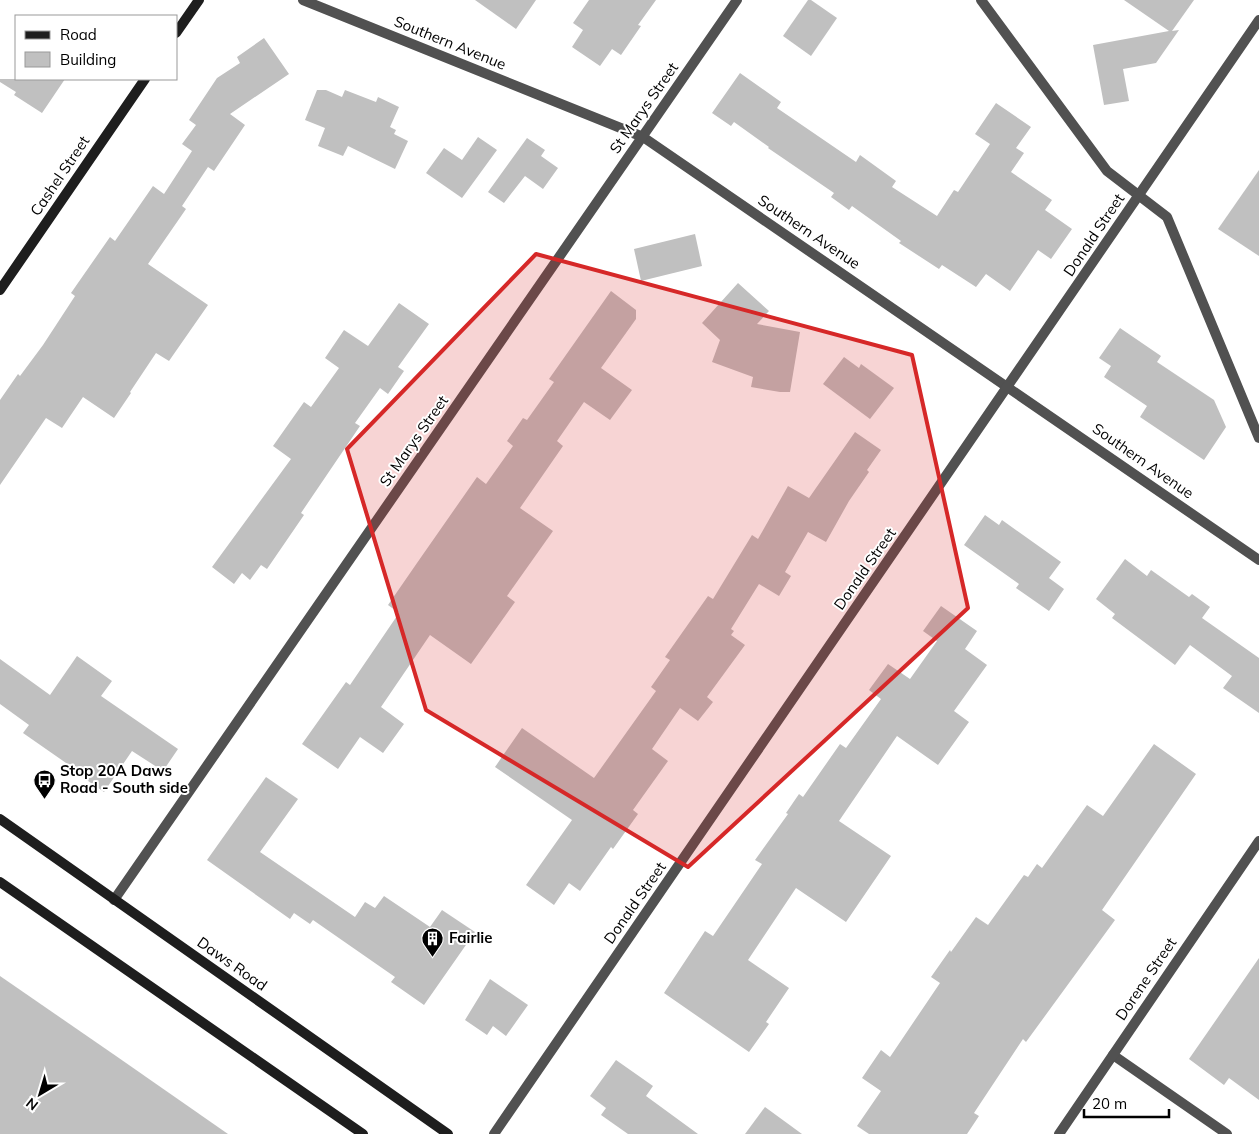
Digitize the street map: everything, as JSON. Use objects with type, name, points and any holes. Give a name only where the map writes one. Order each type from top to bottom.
[{"type":"main road","points":[[178,30],[199,0]]},
{"type":"main road","name":"Cashel Street","points":[[0,290],[144,80]]},
{"type":"main road","name":"Daws Road","points":[[0,820],[448,1134]]},
{"type":"main road","points":[[0,882],[363,1134]]},
{"type":"street","name":"Southern Avenue","points":[[303,0],[643,137],[1259,560]]},
{"type":"street","name":"St Marys Street","points":[[114,900],[737,0]]},
{"type":"street","points":[[981,0],[1106,171],[1167,217],[1259,438]]},
{"type":"street","name":"Donald Street","points":[[494,1134],[1259,20]]},
{"type":"street","points":[[1252,421],[1259,411]]},
{"type":"street","name":"Dorene Street","points":[[1058,1134],[1259,841]]},
{"type":"street","points":[[1113,1055],[1227,1134]]},
{"type":"highlighted area","points":[[536,254],[912,355],[968,608],[688,867],[426,710],[347,449]]},
{"type":"building","points":[[475,0],[536,0],[516,29]]},
{"type":"building","points":[[589,0],[656,0],[638,25],[641,26],[621,55],[612,49],[600,66],[572,47],[583,30],[573,23]]},
{"type":"building","points":[[808,0],[811,0],[837,18],[811,56],[783,36]]},
{"type":"building","points":[[1124,0],[1194,0],[1172,31],[1179,30],[1156,63],[1123,69],[1129,101],[1104,105],[1093,45],[1169,31]]},
{"type":"building","points":[[264,38],[289,74],[230,114],[245,125],[214,171],[208,167],[182,206],[186,209],[148,264],[208,305],[169,361],[156,353],[114,418],[83,397],[62,428],[46,418],[0,485],[0,400],[18,374],[20,376],[43,345],[75,296],[71,293],[110,237],[115,241],[153,186],[164,194],[192,151],[182,144],[196,125],[189,120],[217,78],[240,63],[237,57]]},
{"type":"building","points":[[740,73],[781,102],[777,108],[856,162],[860,155],[896,181],[892,187],[937,216],[954,190],[958,192],[990,144],[975,134],[996,103],[1031,127],[1016,148],[1024,153],[1011,172],[1052,200],[1045,210],[1072,229],[1051,259],[1038,250],[1010,291],[986,274],[976,287],[942,265],[939,269],[899,243],[901,241],[852,206],[849,210],[831,197],[834,193],[768,148],[734,122],[731,126],[712,113]]},
{"type":"building","points":[[0,79],[64,80],[42,113],[14,95],[16,92],[0,82]]},
{"type":"building","points":[[317,90],[326,90],[342,97],[345,90],[376,102],[378,97],[399,107],[390,127],[396,130],[394,134],[408,141],[395,169],[348,146],[343,156],[318,146],[325,128],[305,120]]},
{"type":"building","points":[[478,137],[497,150],[462,198],[426,173],[444,148],[462,160]]},
{"type":"building","points":[[527,138],[545,150],[541,156],[558,168],[543,189],[525,176],[504,203],[488,192]]},
{"type":"building","points":[[1259,170],[1259,256],[1218,229]]},
{"type":"building","points":[[695,234],[702,266],[641,281],[634,249]]},
{"type":"building","points":[[738,283],[769,311],[757,324],[800,332],[790,392],[751,387],[753,377],[712,362],[720,340],[702,323]]},
{"type":"building","points":[[611,291],[636,310],[636,319],[601,368],[632,390],[610,420],[584,402],[557,441],[563,446],[520,508],[553,531],[507,596],[515,602],[471,664],[430,635],[381,707],[404,724],[383,753],[360,737],[338,769],[302,744],[346,682],[350,685],[399,613],[388,605],[477,477],[486,484],[513,446],[507,441],[523,418],[527,420],[554,382],[549,379]]},
{"type":"building","points":[[399,303],[429,324],[398,367],[404,371],[388,394],[380,388],[355,423],[360,426],[301,513],[304,515],[267,569],[261,565],[250,580],[242,573],[234,584],[212,567],[291,459],[273,446],[304,402],[311,407],[339,368],[325,358],[344,330],[368,346]]},
{"type":"building","points":[[1120,328],[1161,356],[1157,362],[1214,400],[1226,427],[1204,460],[1140,417],[1147,406],[1104,377],[1111,366],[1099,358]]},
{"type":"building","points":[[844,357],[859,368],[861,364],[894,388],[870,419],[823,384]]},
{"type":"building","points":[[855,432],[881,450],[867,470],[869,472],[849,501],[826,542],[808,532],[785,572],[791,576],[779,596],[759,584],[731,629],[734,631],[731,635],[745,645],[707,697],[713,702],[698,721],[680,708],[652,749],[668,761],[633,810],[638,814],[613,849],[611,847],[580,891],[569,883],[554,905],[526,885],[572,820],[495,767],[522,728],[594,778],[656,691],[651,687],[670,660],[665,657],[708,596],[713,599],[752,535],[758,539],[788,486],[809,498]]},
{"type":"building","points":[[985,515],[999,525],[1002,520],[1061,562],[1049,578],[1064,589],[1049,611],[1016,588],[1019,584],[964,545]]},
{"type":"building","points":[[1125,559],[1147,576],[1151,570],[1189,597],[1192,594],[1210,607],[1202,618],[1259,658],[1259,713],[1223,688],[1232,676],[1190,645],[1175,665],[1112,618],[1115,614],[1096,599]]},
{"type":"building","points":[[941,606],[977,631],[965,649],[987,665],[954,711],[969,722],[938,765],[897,736],[839,821],[891,856],[846,922],[796,888],[748,960],[789,988],[766,1022],[769,1024],[749,1052],[664,993],[705,931],[713,936],[762,864],[755,860],[788,814],[786,813],[799,794],[803,797],[840,744],[846,748],[881,699],[869,690],[888,664],[910,679],[937,641],[923,631]]},
{"type":"building","points":[[77,656],[112,681],[101,696],[178,749],[163,771],[132,751],[104,792],[23,733],[29,725],[0,704],[0,659],[50,695]]},
{"type":"building","points":[[1154,744],[1196,774],[1102,910],[1115,920],[1026,1042],[1023,1039],[974,1113],[979,1116],[967,1134],[869,1134],[857,1126],[881,1091],[862,1078],[881,1050],[890,1057],[940,983],[931,977],[950,950],[951,952],[976,917],[988,925],[1024,875],[1028,877],[1037,864],[1042,868],[1087,805],[1103,816]]},
{"type":"building","points":[[266,777],[298,799],[260,852],[355,917],[365,902],[375,908],[384,896],[430,927],[442,910],[475,932],[424,1005],[391,982],[395,977],[313,920],[310,924],[294,913],[290,919],[207,860]]},
{"type":"building","points":[[1259,958],[1259,1100],[1229,1078],[1224,1085],[1189,1059]]},
{"type":"building","points":[[0,976],[116,1056],[228,1134],[0,1134]]},
{"type":"building","points":[[490,979],[528,1005],[506,1036],[493,1026],[487,1035],[465,1020]]},
{"type":"building","points":[[616,1060],[653,1086],[646,1096],[698,1134],[628,1134],[601,1115],[606,1108],[590,1096]]},
{"type":"building","points":[[765,1107],[802,1134],[745,1134]]},
{"type":"place","name":"Stop 20A Daws Road - South side","points":[[44,799]]},
{"type":"place","name":"Fairlie","points":[[433,957]]}]
